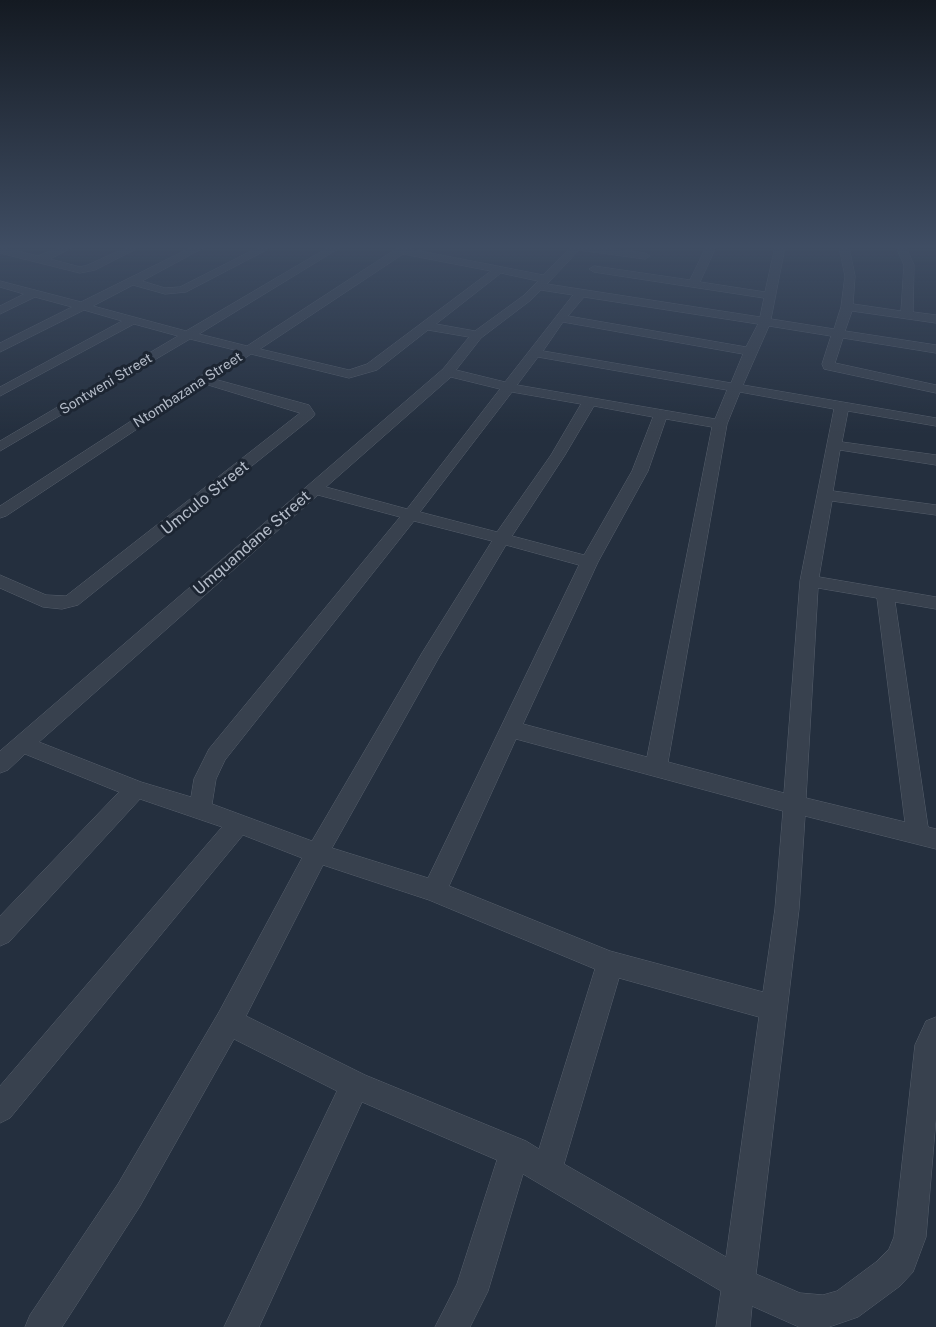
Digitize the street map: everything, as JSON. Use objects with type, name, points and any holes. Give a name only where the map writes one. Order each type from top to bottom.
[{"type":"street","points":[[0,348],[76,309]]},
{"type":"street","points":[[94,309],[344,374],[356,373],[372,367],[451,309]]},
{"type":"street","name":"Sontweni Street","points":[[0,447],[232,309]]},
{"type":"street","name":"Ntombazana Street","points":[[0,513],[312,309]]},
{"type":"street","name":"Umquandane Street","points":[[0,764],[448,372],[477,335],[514,309]]},
{"type":"street","points":[[200,808],[205,779],[217,755],[410,515],[568,309]]},
{"type":"street","points":[[682,309],[936,349]]},
{"type":"street","points":[[656,766],[720,424],[734,387],[765,322],[768,309]]},
{"type":"street","points":[[846,309],[828,364],[830,366],[936,389]]},
{"type":"street","points":[[864,309],[936,319]]},
{"type":"street","points":[[907,309],[907,314]]},
{"type":"street","points":[[560,318],[750,352]]},
{"type":"street","points":[[0,392],[134,319]]},
{"type":"street","points":[[428,327],[477,335]]},
{"type":"street","points":[[535,353],[936,422]]},
{"type":"street","points":[[448,372],[508,387],[720,424]]},
{"type":"street","name":"Umculo Street","points":[[0,581],[43,600],[62,603],[72,601],[308,414],[304,408],[204,380]]},
{"type":"street","points":[[42,1327],[129,1195],[229,1022],[317,853],[429,658],[502,538],[558,455],[589,402]]},
{"type":"street","points":[[733,1327],[787,909],[810,581],[842,406]]},
{"type":"street","points":[[434,891],[589,562],[640,471],[662,414]]},
{"type":"street","points":[[834,445],[936,460]]},
{"type":"street","points":[[314,489],[589,562]]},
{"type":"street","points":[[825,495],[936,510]]},
{"type":"street","points":[[810,581],[936,603]]},
{"type":"street","points":[[510,729],[796,805],[927,837],[885,594]]},
{"type":"street","points":[[22,744],[136,789],[200,808],[317,853],[434,891],[610,963],[773,1008]]},
{"type":"street","points":[[0,934],[136,789]]},
{"type":"street","points":[[0,1108],[238,824]]},
{"type":"street","points":[[548,1171],[610,963]]},
{"type":"street","points":[[229,1022],[355,1084],[515,1152],[739,1283],[800,1310],[823,1312],[846,1305],[888,1274],[901,1260],[910,1237],[928,1045],[936,1031]]},
{"type":"street","points":[[241,1327],[355,1084]]},
{"type":"street","points":[[452,1327],[471,1291],[515,1152]]}]
